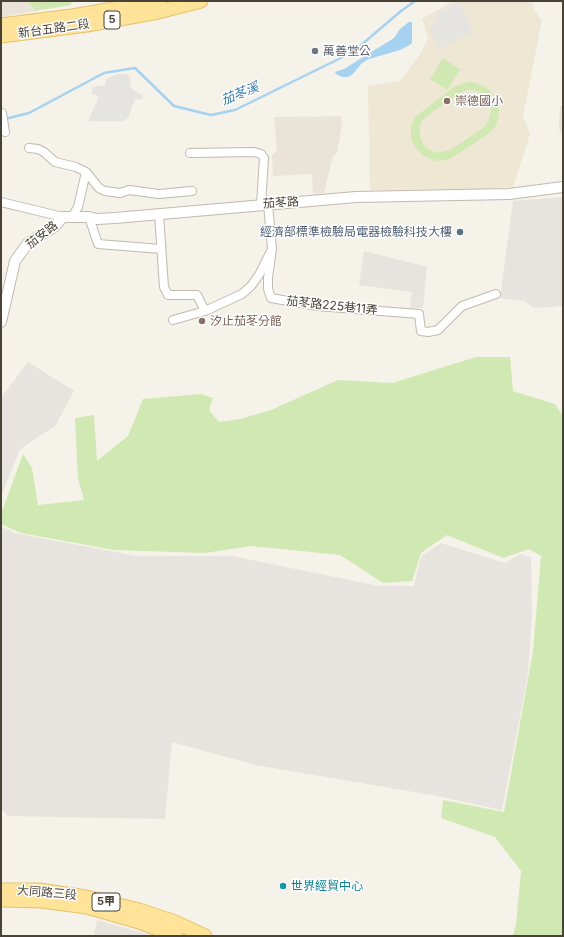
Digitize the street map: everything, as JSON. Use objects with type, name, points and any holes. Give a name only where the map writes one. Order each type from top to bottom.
[{"type":"main road","name":"新台五路二段","points":[[1,25],[72,16],[160,1]]},
{"type":"main road","name":"新台五路二段","points":[[1,36],[94,24],[158,12],[201,1]]},
{"type":"main road","name":"大同路三段","points":[[1,890],[39,890],[86,897],[139,910],[168,920],[205,936]]},
{"type":"main road","name":"大同路三段","points":[[1,900],[42,901],[87,907],[139,922],[176,936]]},
{"type":"street","points":[[2,113],[5,132]]},
{"type":"street","points":[[29,148],[38,149],[44,152],[55,162],[76,167],[86,172],[99,188],[105,191],[120,192],[129,190],[159,194],[192,191]]},
{"type":"street","points":[[173,320],[205,311],[242,294],[251,286],[259,275],[272,249],[265,204],[264,158],[261,154],[254,152],[190,153]]},
{"type":"street","points":[[68,217],[78,207],[86,172]]},
{"type":"street","name":"茄苳路","points":[[1,202],[68,217],[88,217],[97,219],[356,197],[509,194],[563,188]]},
{"type":"street","points":[[159,214],[164,287],[168,295],[197,295],[205,311]]},
{"type":"street","name":"茄安路","points":[[1,322],[15,261],[28,243],[68,217]]},
{"type":"street","points":[[88,217],[98,244],[161,249]]},
{"type":"street","name":"茄苳路225巷11弄","points":[[272,249],[268,278],[268,289],[271,298],[317,306],[419,314],[421,331],[428,332],[438,330],[462,306],[496,294]]},
{"type":"shaded area","points":[[1,1],[27,1],[35,11],[1,17]]},
{"type":"shaded area","name":"崇德國小","points":[[453,1],[534,1],[533,9],[542,20],[523,116],[530,134],[513,187],[477,189],[370,190],[368,86],[400,81],[421,53],[428,38],[422,19]]},
{"type":"shaded area","points":[[460,2],[473,32],[438,50],[430,30],[437,13]]},
{"type":"shaded area","points":[[118,74],[126,74],[130,78],[132,89],[143,96],[141,100],[135,99],[128,118],[124,121],[88,121],[99,97],[92,94],[92,87],[105,85],[106,79]]},
{"type":"shaded area","points":[[560,106],[563,106],[563,141],[559,127]]},
{"type":"shaded area","points":[[341,116],[342,125],[337,153],[333,156],[324,193],[313,194],[312,174],[273,176],[272,155],[277,151],[274,117]]},
{"type":"shaded area","points":[[563,197],[563,306],[534,308],[524,301],[500,298],[513,201]]},
{"type":"shaded area","points":[[364,251],[427,267],[423,308],[410,308],[412,292],[359,285]]},
{"type":"shaded area","points":[[28,362],[74,391],[55,426],[20,449],[1,496],[1,398]]},
{"type":"shaded area","points":[[1,526],[14,533],[137,556],[232,556],[379,586],[414,586],[421,556],[441,543],[505,563],[520,554],[531,557],[532,616],[528,674],[502,810],[437,796],[256,765],[172,742],[165,819],[8,816],[1,809]]},
{"type":"shaded area","points":[[97,920],[154,936],[94,936]]},
{"type":"green space","points":[[27,1],[72,1],[71,5],[35,11]]},
{"type":"green space","points":[[443,58],[460,69],[447,90],[430,79]]},
{"type":"green space","points":[[464,83],[476,83],[486,87],[494,95],[499,105],[495,127],[487,135],[451,158],[435,161],[424,156],[416,149],[411,138],[411,127],[415,117],[454,87]],"holes":[[[467,90],[473,90],[482,94],[488,101],[491,111],[486,125],[450,150],[437,153],[424,146],[420,137],[421,122],[428,115],[458,94]]]},
{"type":"green space","points":[[476,357],[510,357],[513,391],[555,404],[563,416],[563,936],[513,936],[516,924],[521,871],[495,837],[441,818],[443,800],[504,812],[533,651],[541,556],[529,549],[503,558],[447,535],[421,553],[412,581],[383,583],[340,555],[251,546],[205,553],[114,550],[21,533],[1,524],[1,514],[23,454],[32,468],[38,505],[84,500],[78,478],[75,418],[94,415],[97,461],[128,436],[143,399],[201,394],[213,398],[209,410],[219,422],[240,419],[271,410],[338,380],[392,383]]},
{"type":"water","points":[[409,22],[412,22],[412,43],[408,46],[400,50],[369,59],[362,63],[352,75],[347,77],[342,77],[336,74],[335,72],[344,69],[394,38],[400,29]]},
{"type":"waterway","name":"茄苳溪","points":[[5,119],[29,113],[104,73],[135,68],[174,106],[211,115],[235,110],[353,52],[415,1]]},
{"type":"place","name":"萬善堂公","points":[[315,51]]},
{"type":"place","name":"崇德國小","points":[[447,101]]},
{"type":"place","name":"經濟部標準檢驗局電器檢驗科技大樓","points":[[460,232]]},
{"type":"place","name":"汐止茄苳分館","points":[[202,321]]},
{"type":"place","name":"世界經貿中心","points":[[283,886]]}]
